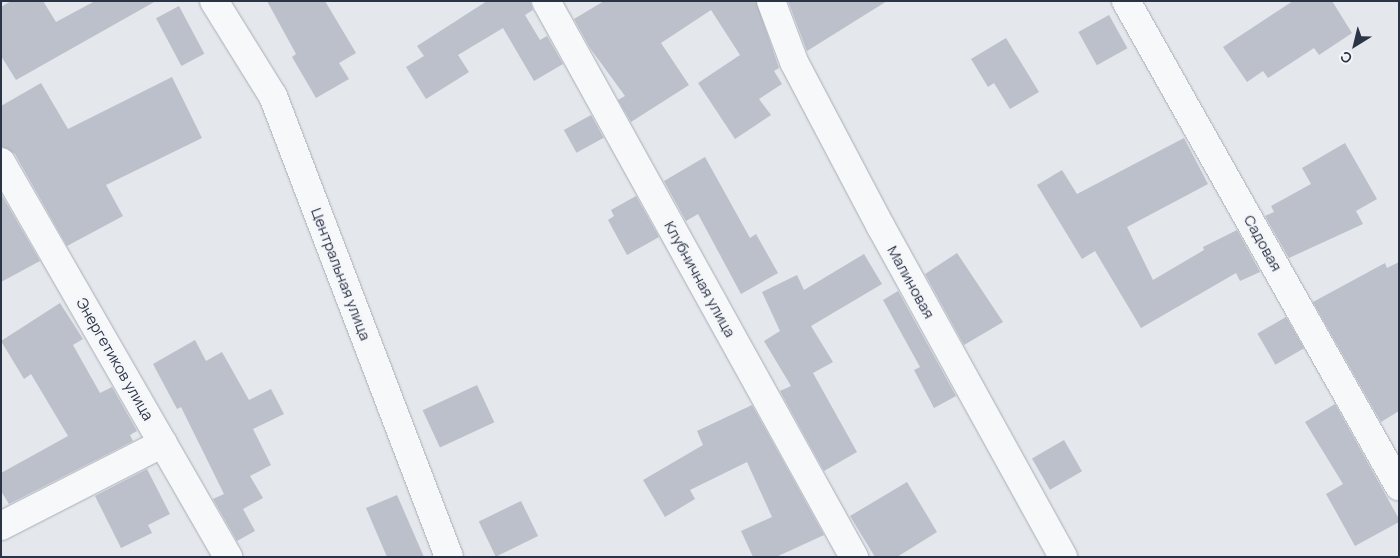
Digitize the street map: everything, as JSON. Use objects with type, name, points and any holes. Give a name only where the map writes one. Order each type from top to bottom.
[{"type":"street","name":"Центральная улица","points":[[214,1],[273,96],[449,557]]},
{"type":"street","name":"Клубничная улица","points":[[546,1],[854,557]]},
{"type":"street","name":"Малиновая","points":[[771,1],[794,62],[858,184],[1063,557]]},
{"type":"street","name":"Садовая","points":[[1126,1],[1399,486]]},
{"type":"street","name":"Энергетиков улица","points":[[1,162],[228,557]]},
{"type":"street","points":[[1,526],[163,443]]},
{"type":"building","points":[[11,1],[43,1],[56,22],[95,1],[156,1],[16,80],[1,56],[1,7]]},
{"type":"building","points":[[267,1],[325,1],[356,53],[339,63],[349,79],[316,98],[292,57],[296,54]]},
{"type":"building","points":[[487,1],[530,1],[533,10],[525,15],[540,40],[547,36],[563,64],[534,81],[503,28],[458,55],[469,72],[426,99],[406,67],[424,56],[417,46]]},
{"type":"building","points":[[604,1],[756,1],[779,68],[774,71],[782,84],[759,99],[771,115],[735,139],[698,83],[740,55],[711,10],[661,43],[689,85],[631,122],[618,100],[625,96],[590,48],[574,19]]},
{"type":"building","points":[[788,1],[887,1],[807,51]]},
{"type":"building","points":[[1293,1],[1332,1],[1352,33],[1319,55],[1314,48],[1268,78],[1263,71],[1247,82],[1223,47]]},
{"type":"building","points":[[179,6],[204,54],[181,66],[156,18]]},
{"type":"building","points":[[1109,15],[1127,48],[1097,65],[1078,32]]},
{"type":"building","points":[[1006,38],[1039,92],[1010,109],[994,83],[988,87],[971,59]]},
{"type":"building","points":[[172,77],[202,138],[106,185],[123,216],[67,246],[15,154],[1,146],[1,106],[41,83],[68,129]]},
{"type":"building","points":[[591,115],[604,138],[576,153],[564,130]]},
{"type":"building","points":[[1184,138],[1208,184],[1127,227],[1153,280],[1204,250],[1203,247],[1237,230],[1260,272],[1240,281],[1236,273],[1141,328],[1095,251],[1082,259],[1037,185],[1062,170],[1077,194]]},
{"type":"building","points":[[1345,143],[1377,199],[1356,211],[1363,224],[1289,258],[1265,216],[1274,212],[1271,206],[1311,184],[1302,168]]},
{"type":"building","points":[[705,157],[750,238],[756,234],[778,273],[741,294],[698,214],[686,221],[664,181]]},
{"type":"building","points":[[1,194],[40,261],[1,282]]},
{"type":"building","points":[[636,196],[659,237],[627,255],[608,220],[614,216],[611,210]]},
{"type":"building","points":[[957,253],[1003,322],[964,345],[925,274]]},
{"type":"building","points":[[864,254],[882,284],[811,326],[833,362],[813,373],[857,452],[824,471],[780,391],[791,386],[764,341],[780,331],[762,292],[797,275],[804,290]]},
{"type":"building","points":[[1399,262],[1399,411],[1381,422],[1313,302],[1385,263],[1387,268]]},
{"type":"building","points":[[898,291],[956,396],[934,408],[914,370],[920,367],[883,300]]},
{"type":"building","points":[[60,303],[83,339],[73,345],[100,393],[112,387],[137,431],[130,435],[133,441],[9,504],[1,491],[1,473],[68,436],[31,374],[24,379],[1,341]]},
{"type":"building","points":[[1286,317],[1304,348],[1275,365],[1257,334]]},
{"type":"building","points":[[195,340],[206,361],[222,352],[249,400],[271,389],[284,414],[253,429],[271,465],[250,476],[263,498],[243,509],[255,531],[237,541],[213,499],[224,494],[181,407],[177,409],[153,364]]},
{"type":"building","points":[[477,385],[494,422],[440,448],[423,410]]},
{"type":"building","points":[[1335,404],[1399,519],[1399,522],[1355,546],[1326,494],[1343,484],[1305,422]]},
{"type":"building","points":[[752,405],[824,535],[776,557],[753,557],[741,531],[772,517],[747,462],[690,490],[695,499],[665,517],[643,480],[703,445],[697,431]]},
{"type":"building","points":[[1064,440],[1082,471],[1050,490],[1032,458]]},
{"type":"building","points":[[147,469],[170,514],[148,525],[152,533],[121,548],[95,496]]},
{"type":"building","points":[[907,482],[937,532],[897,557],[875,557],[850,516]]},
{"type":"building","points":[[397,495],[424,557],[387,557],[366,508]]},
{"type":"building","points":[[521,501],[538,536],[496,557],[479,522]]}]
